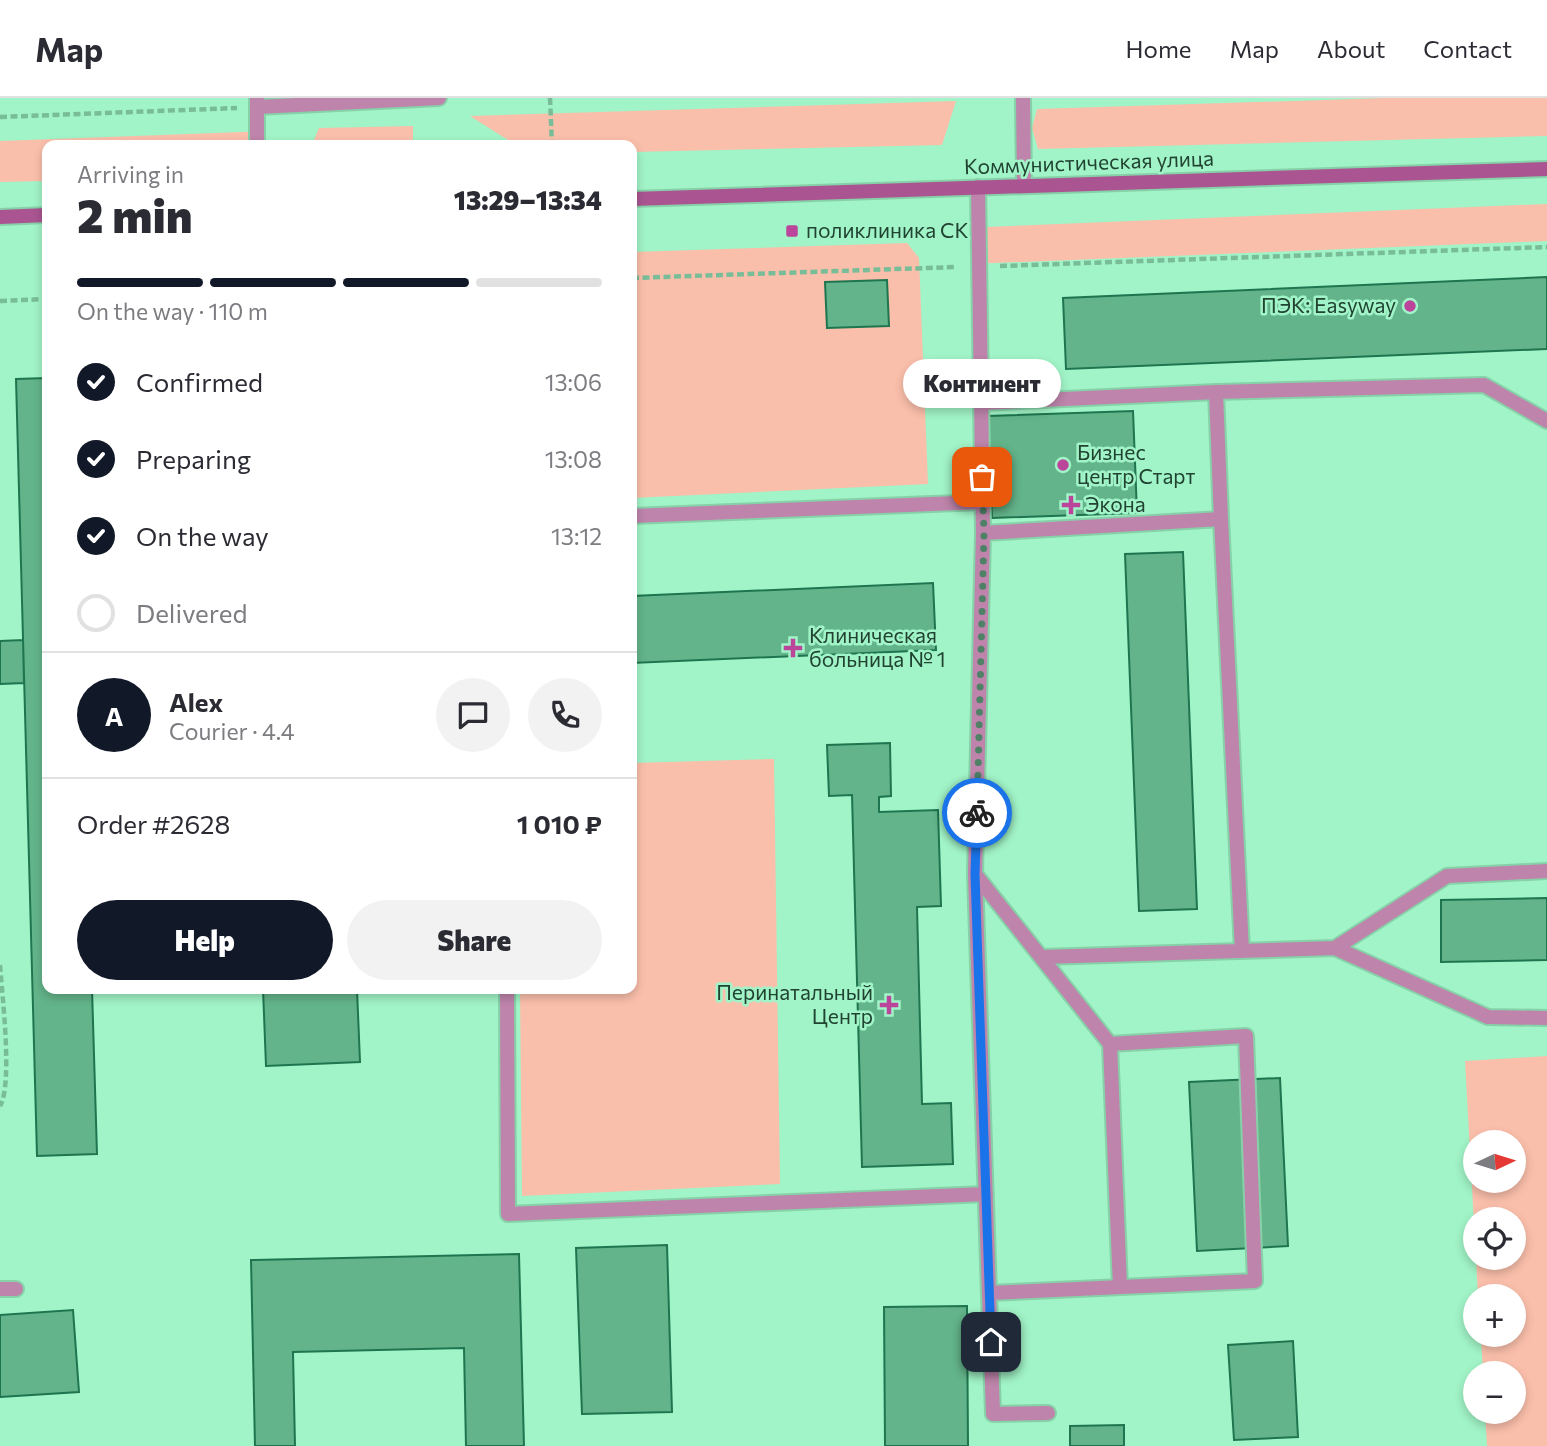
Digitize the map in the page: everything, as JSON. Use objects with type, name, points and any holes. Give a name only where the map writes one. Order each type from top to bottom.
[{"type":"main road","name":"Коммунистическая улица","points":[[637,198],[1547,169]]},
{"type":"main road","points":[[0,217],[42,215]]},
{"type":"lane","points":[[257,140],[257,103],[439,98]]},
{"type":"lane","points":[[1023,98],[1024,186]]},
{"type":"lane","points":[[978,187],[984,533],[975,874],[993,1414],[1048,1413]]},
{"type":"lane","points":[[981,403],[1216,392],[1485,384],[1547,421]]},
{"type":"lane","points":[[1216,392],[1242,951]]},
{"type":"lane","points":[[637,516],[982,502]]},
{"type":"lane","points":[[984,533],[1221,519]]},
{"type":"lane","points":[[1335,948],[1447,876],[1547,871]]},
{"type":"lane","points":[[975,874],[1110,1044],[1120,1287]]},
{"type":"lane","points":[[1042,957],[1335,948],[1488,1017],[1547,1018]]},
{"type":"lane","points":[[508,994],[508,1214],[986,1194]]},
{"type":"lane","points":[[989,1293],[1255,1282],[1246,1036],[1110,1044]]},
{"type":"lane","points":[[0,1289],[16,1289]]},
{"type":"path","points":[[550,98],[552,140]]},
{"type":"path","points":[[0,117],[257,103]]},
{"type":"path","points":[[637,278],[1547,247]]},
{"type":"path","points":[[0,301],[42,299]]},
{"type":"path","points":[[0,965],[6,1076],[4,1098],[0,1106]]},
{"type":"shaded area","points":[[1385,98],[1547,98],[1547,136],[1038,149],[1032,128],[1037,109]]},
{"type":"shaded area","points":[[956,101],[942,145],[637,152],[637,140],[508,140],[470,116]]},
{"type":"shaded area","points":[[413,126],[413,140],[314,140],[319,128]]},
{"type":"shaded area","points":[[266,131],[263,140],[42,140],[42,181],[0,182],[0,141]]},
{"type":"shaded area","points":[[1547,204],[1547,241],[970,264],[973,244],[986,227]]},
{"type":"shaded area","points":[[907,243],[919,258],[928,484],[637,498],[637,252]]},
{"type":"shaded area","points":[[774,759],[780,1184],[522,1196],[520,994],[637,994],[637,763]]},
{"type":"shaded area","points":[[1547,1056],[1547,1446],[1487,1446],[1486,1424],[1526,1424],[1526,1361],[1482,1361],[1482,1347],[1526,1347],[1526,1284],[1477,1284],[1477,1270],[1526,1270],[1526,1207],[1473,1207],[1472,1194],[1526,1194],[1526,1130],[1469,1130],[1465,1061]]},
{"type":"building","points":[[1547,277],[1547,349],[1066,369],[1063,298]]},
{"type":"building","points":[[887,280],[889,326],[827,328],[825,282]]},
{"type":"building","points":[[42,378],[42,994],[92,994],[97,1154],[37,1156],[16,379]]},
{"type":"building","name":"Бизнес центр Старт","points":[[1133,411],[1137,513],[992,518],[988,416]]},
{"type":"building","points":[[1183,552],[1197,909],[1139,911],[1125,554]]},
{"type":"building","points":[[933,583],[936,650],[637,663],[637,596]]},
{"type":"building","points":[[23,640],[24,683],[0,684],[0,641]]},
{"type":"building","name":"Перинатальный Центр","points":[[890,743],[891,796],[879,797],[879,812],[938,810],[941,906],[917,907],[922,1104],[951,1103],[953,1164],[862,1167],[852,795],[829,796],[827,745]]},
{"type":"building","points":[[1547,898],[1547,960],[1441,962],[1441,900]]},
{"type":"building","points":[[263,994],[357,994],[360,1062],[266,1066]]},
{"type":"building","points":[[1280,1078],[1288,1246],[1197,1251],[1189,1082]]},
{"type":"building","points":[[667,1245],[672,1412],[582,1414],[576,1248]]},
{"type":"building","points":[[519,1254],[524,1446],[466,1446],[464,1348],[293,1352],[295,1446],[255,1446],[251,1260]]},
{"type":"building","points":[[967,1306],[968,1446],[885,1446],[884,1307]]},
{"type":"building","points":[[73,1310],[79,1392],[0,1397],[0,1315]]},
{"type":"building","points":[[1293,1341],[1298,1437],[1234,1440],[1228,1345]]},
{"type":"building","points":[[1124,1425],[1124,1446],[1070,1446],[1070,1426]]},
{"type":"way so far","points":[[977,813],[984,533],[982,477]]},
{"type":"place","name":"поликлиника СК","points":[[792,231]]},
{"type":"place","name":"ПЭК: Easyway","points":[[1410,306]]},
{"type":"place","name":"Бизнес центр Старт","points":[[1063,465]]},
{"type":"place","name":"Континент","points":[[982,477]]},
{"type":"place","name":"Экона","points":[[1071,505]]},
{"type":"place","name":"Клиническая больница № 1","points":[[793,648]]},
{"type":"place","name":"Перинатальный Центр","points":[[889,1005]]},
{"type":"route","points":[[977,813],[975,874],[991,1342]]}]
